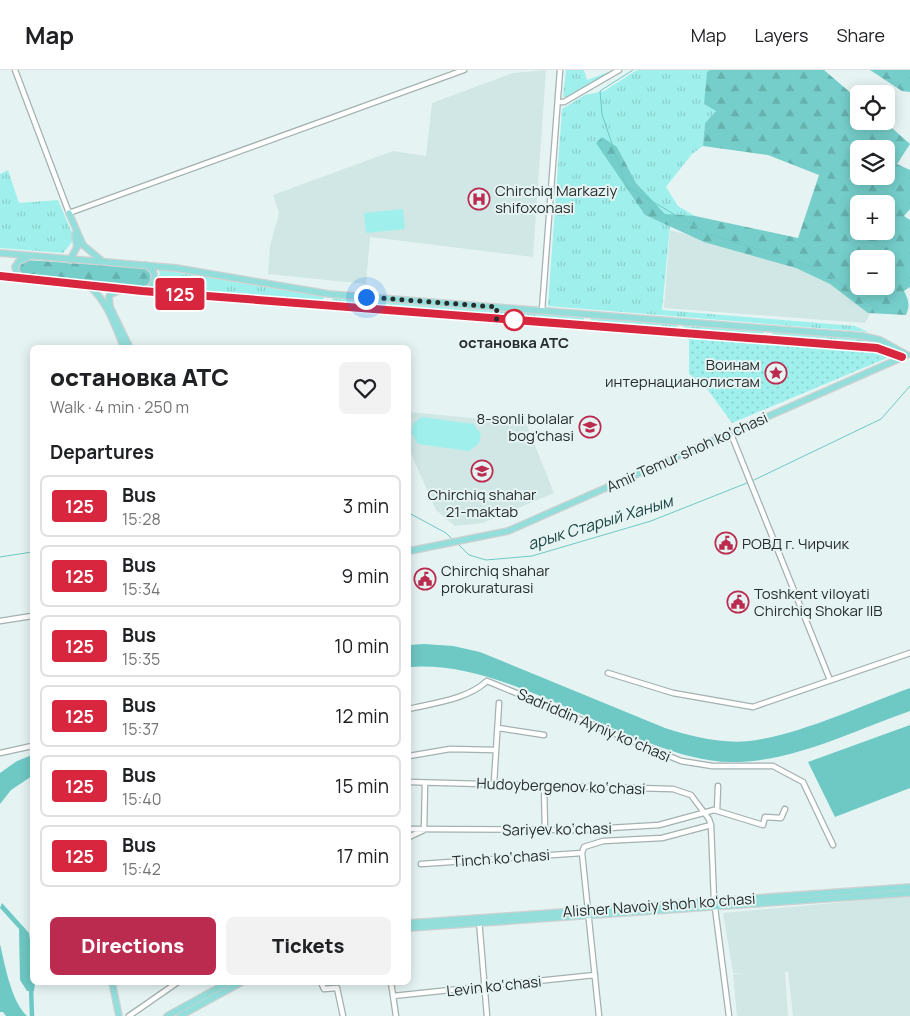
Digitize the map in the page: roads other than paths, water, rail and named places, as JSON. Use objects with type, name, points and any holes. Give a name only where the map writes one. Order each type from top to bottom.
[{"type":"main road","points":[[70,213],[77,242],[76,252],[70,260]]},
{"type":"main road","points":[[70,213],[85,248],[97,258],[108,262]]},
{"type":"main road","points":[[0,253],[70,260],[145,264],[329,294],[587,313],[873,338],[906,355]]},
{"type":"main road","points":[[30,280],[18,275],[15,267],[20,260],[32,257]]},
{"type":"main road","points":[[142,291],[151,287],[155,279],[153,270],[145,264]]},
{"type":"main road","points":[[0,276],[127,290],[328,304],[496,319],[877,348],[906,355]]},
{"type":"main road","points":[[88,285],[96,292],[107,309],[123,345]]},
{"type":"main road","points":[[127,290],[113,292],[109,300],[129,345]]},
{"type":"main road","points":[[328,304],[329,294]]},
{"type":"main road","points":[[496,319],[497,307]]},
{"type":"main road","points":[[587,313],[587,326]]},
{"type":"main road","points":[[680,332],[681,321]]},
{"type":"main road","points":[[767,339],[768,328]]},
{"type":"main road","name":"Amir Temur shoh ko‘chasi","points":[[411,551],[508,531],[906,355]]},
{"type":"main road","name":"Alisher Navoiy shoh koʻchasi","points":[[411,923],[588,913],[910,887]]},
{"type":"main road","name":"Alisher Navoiy shoh koʻchasi","points":[[714,903],[910,893]]},
{"type":"main road","name":"Alisher Navoiy shoh koʻchasi","points":[[411,928],[479,920]]},
{"type":"main road","points":[[113,985],[119,1016]]},
{"type":"main road","points":[[167,1016],[224,985]]},
{"type":"main road","points":[[180,1016],[237,985]]},
{"type":"street","points":[[15,70],[70,213],[464,70]]},
{"type":"street","points":[[542,310],[560,70]]},
{"type":"street","points":[[558,102],[564,102],[619,70]]},
{"type":"street","points":[[731,434],[830,680]]},
{"type":"street","points":[[0,621],[30,616]]},
{"type":"street","points":[[608,673],[672,693],[754,707],[910,653]]},
{"type":"street","name":"Sadriddin Ayniy ko‘chasi","points":[[411,709],[468,692],[480,687],[487,681],[681,761],[712,766],[773,766],[803,782],[833,845]]},
{"type":"street","points":[[494,784],[499,703]]},
{"type":"street","points":[[498,728],[544,735]]},
{"type":"street","points":[[0,753],[30,746]]},
{"type":"street","points":[[411,756],[450,749],[496,750]]},
{"type":"street","name":"Hudoybergenov ko‘chasi","points":[[411,782],[673,789],[691,795],[703,812]]},
{"type":"street","points":[[411,836],[424,830],[425,782]]},
{"type":"street","points":[[544,785],[545,830]]},
{"type":"street","points":[[717,811],[718,786]]},
{"type":"street","name":"Sariyev ko‘chasi","points":[[411,829],[545,830],[659,825],[703,812],[717,811],[763,824],[765,817],[781,818],[785,809]]},
{"type":"street","points":[[703,812],[711,825],[714,903],[729,1016]]},
{"type":"street","name":"Tinch ko‘chasi","points":[[421,864],[582,853],[584,847],[596,843],[662,838],[711,825]]},
{"type":"street","points":[[582,853],[599,1016]]},
{"type":"street","points":[[479,920],[487,1016]]},
{"type":"street","name":"Levin ko‘chasi","points":[[394,996],[595,975]]},
{"type":"street","points":[[129,1016],[174,985]]},
{"type":"street","points":[[322,985],[324,989],[337,988],[343,1016]]},
{"type":"street","points":[[392,985],[396,1016]]},
{"type":"waterway","name":"арык Старый Ханым","points":[[633,70],[600,91],[602,114],[626,186],[708,234],[820,269],[878,310]]},
{"type":"waterway","name":"арык Старый Ханым","points":[[754,480],[881,419],[910,386]]},
{"type":"waterway","name":"арык Старый Ханым","points":[[458,544],[469,555],[486,560],[532,556],[651,521],[747,483]]},
{"type":"waterway","name":"арык Старый Ханым","points":[[411,514],[446,533],[453,540]]},
{"type":"waterway","name":"арык Старый Ханым","points":[[0,557],[30,552]]},
{"type":"waterway","points":[[31,987],[32,1016]]},
{"type":"place","name":"Chirchiq Markaziy shifoxonasi","points":[[479,199]]},
{"type":"place","name":"остановка АТС","points":[[514,320]]},
{"type":"place","name":"Воинам интернацианолистам","points":[[776,373]]},
{"type":"place","name":"8-sonli bolalar bog'chasi","points":[[590,427]]},
{"type":"place","name":"Chirchiq shahar 21-maktab","points":[[482,471]]},
{"type":"place","name":"РОВД г. Чирчик","points":[[726,543]]},
{"type":"place","name":"Chirchiq shahar prokuraturasi","points":[[425,579]]},
{"type":"place","name":"Toshkent viloyati Chirchiq Shokar IIB","points":[[738,602]]}]
